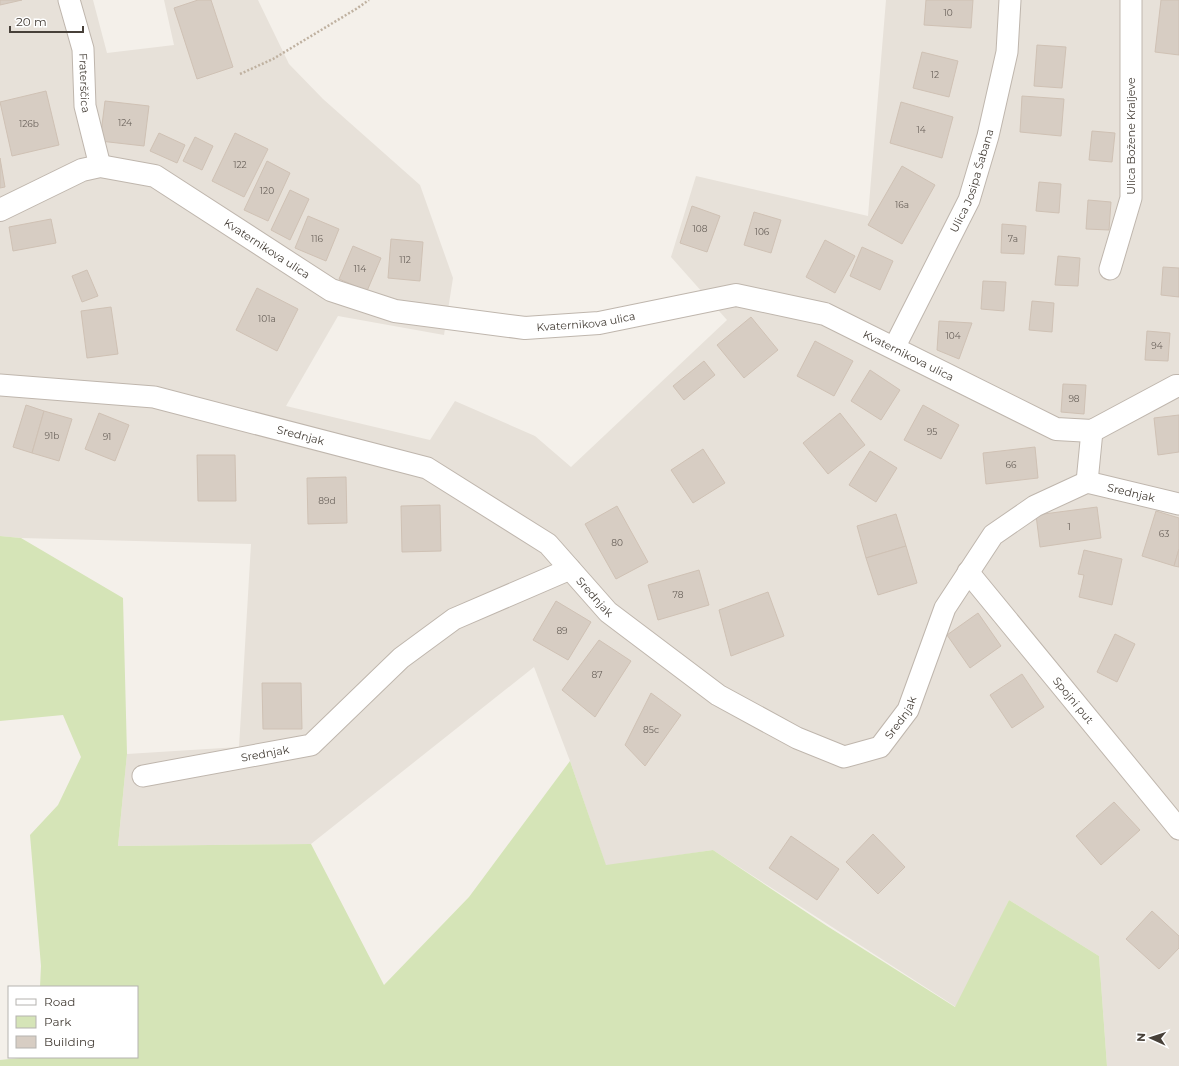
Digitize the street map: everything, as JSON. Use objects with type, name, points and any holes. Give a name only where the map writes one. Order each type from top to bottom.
[{"type":"street","name":"Fraterščica","points":[[69,0],[83,49],[85,106],[100,166]]},
{"type":"street","name":"Ulica Josipa Šabana","points":[[894,348],[969,200],[988,136],[1006,52],[1010,0]]},
{"type":"street","name":"Ulica Božene Kraljeve","points":[[1110,269],[1131,198],[1132,0]]},
{"type":"street","name":"Kvaternikova ulica","points":[[0,210],[82,170],[100,166],[155,176],[331,290],[395,311],[525,328],[599,322],[736,295],[825,314],[1056,429],[1092,431]]},
{"type":"street","points":[[1087,482],[1092,431],[1178,383]]},
{"type":"street","name":"Srednjak","points":[[0,385],[154,397],[427,468],[548,544],[608,612],[718,694],[797,738],[844,757],[880,747],[908,710],[945,608],[993,535],[1035,506],[1087,482],[1179,504]]},
{"type":"street","name":"Srednjak","points":[[143,776],[311,745],[401,658],[454,619],[570,569]]},
{"type":"street","name":"Spojni put","points":[[968,572],[1179,829]]},
{"type":"path","points":[[240,74],[273,58],[369,0]]},
{"type":"shaded area","points":[[0,0],[93,0],[107,53],[174,45],[164,0],[258,0],[289,64],[323,99],[420,185],[453,278],[444,335],[338,316],[286,406],[430,440],[455,401],[535,436],[571,467],[727,320],[671,257],[696,176],[868,216],[886,0],[1179,0],[1179,1066],[1107,1066],[1099,956],[1009,900],[956,1007],[713,850],[606,866],[570,761],[534,667],[311,844],[118,846],[127,754],[239,747],[251,544],[21,538],[0,536]]},
{"type":"green space","points":[[0,536],[21,538],[123,598],[127,754],[118,846],[311,844],[384,985],[469,897],[570,761],[606,865],[713,850],[827,926],[955,1007],[1009,900],[1099,956],[1107,1066],[0,1066],[0,1060],[20,1058],[138,1058],[138,986],[40,986],[41,966],[30,835],[58,805],[81,757],[63,715],[0,721]]},
{"type":"building","points":[[0,0],[22,0],[0,5]]},
{"type":"building","points":[[198,0],[211,0],[233,67],[197,79],[174,8]]},
{"type":"building","points":[[926,0],[973,0],[971,28],[924,25]]},
{"type":"building","points":[[1161,0],[1179,0],[1179,55],[1155,52]]},
{"type":"building","points":[[1037,45],[1066,47],[1062,88],[1034,86]]},
{"type":"building","points":[[922,52],[958,61],[949,97],[913,88]]},
{"type":"building","points":[[46,91],[59,145],[12,156],[0,102]]},
{"type":"building","points":[[1022,96],[1064,99],[1061,136],[1020,132]]},
{"type":"building","points":[[105,101],[149,106],[144,146],[100,141]]},
{"type":"building","points":[[901,102],[953,117],[942,158],[890,143]]},
{"type":"building","points":[[1092,131],[1115,133],[1112,162],[1089,160]]},
{"type":"building","points":[[159,133],[185,145],[177,163],[150,151]]},
{"type":"building","points":[[235,133],[268,149],[244,197],[212,181]]},
{"type":"building","points":[[195,137],[213,146],[202,170],[183,161]]},
{"type":"building","points":[[0,158],[5,187],[0,188]]},
{"type":"building","points":[[267,161],[290,173],[268,221],[244,210]]},
{"type":"building","points":[[902,166],[935,185],[902,244],[868,225]]},
{"type":"building","points":[[1039,182],[1061,184],[1059,213],[1036,211]]},
{"type":"building","points":[[290,190],[309,199],[290,240],[271,230]]},
{"type":"building","points":[[1088,200],[1111,202],[1109,230],[1086,229]]},
{"type":"building","points":[[692,206],[720,216],[707,252],[680,243]]},
{"type":"building","points":[[754,212],[781,220],[771,253],[744,245]]},
{"type":"building","points":[[308,216],[339,229],[326,261],[295,248]]},
{"type":"building","points":[[51,219],[56,243],[13,251],[9,227]]},
{"type":"building","points":[[1002,224],[1026,226],[1024,254],[1001,253]]},
{"type":"building","points":[[391,239],[423,242],[420,281],[388,278]]},
{"type":"building","points":[[825,240],[855,256],[835,293],[806,277]]},
{"type":"building","points":[[353,246],[381,258],[367,291],[339,279]]},
{"type":"building","points":[[862,247],[893,261],[880,290],[850,276]]},
{"type":"building","points":[[1058,256],[1080,258],[1078,286],[1055,285]]},
{"type":"building","points":[[1163,267],[1179,268],[1179,297],[1161,295]]},
{"type":"building","points":[[87,270],[98,296],[82,302],[72,276]]},
{"type":"building","points":[[983,281],[1006,282],[1004,311],[981,309]]},
{"type":"building","points":[[257,288],[298,309],[277,351],[236,330]]},
{"type":"building","points":[[1032,301],[1054,303],[1052,332],[1029,330]]},
{"type":"building","points":[[111,307],[118,354],[87,358],[81,311]]},
{"type":"building","points":[[751,317],[778,350],[744,378],[717,345]]},
{"type":"building","points":[[939,321],[972,323],[959,359],[937,350]]},
{"type":"building","points":[[1147,331],[1170,333],[1168,361],[1145,360]]},
{"type":"building","points":[[815,341],[853,361],[834,396],[797,376]]},
{"type":"building","points":[[704,361],[715,375],[684,400],[673,386]]},
{"type":"building","points":[[870,370],[900,390],[881,420],[851,401]]},
{"type":"building","points":[[1063,384],[1086,385],[1084,414],[1061,412]]},
{"type":"building","points":[[26,405],[44,411],[32,453],[13,447]]},
{"type":"building","points":[[923,405],[959,425],[941,459],[904,440]]},
{"type":"building","points":[[44,411],[72,419],[59,461],[32,453]]},
{"type":"building","points":[[99,413],[129,425],[115,461],[85,449]]},
{"type":"building","points":[[840,413],[865,445],[828,474],[803,443]]},
{"type":"building","points":[[1179,415],[1179,452],[1158,455],[1154,418]]},
{"type":"building","points":[[1035,447],[1038,478],[986,484],[983,453]]},
{"type":"building","points":[[703,449],[725,483],[693,503],[671,470]]},
{"type":"building","points":[[870,451],[897,468],[876,502],[849,485]]},
{"type":"building","points":[[197,455],[235,455],[236,501],[198,501]]},
{"type":"building","points":[[346,477],[347,523],[308,524],[307,478]]},
{"type":"building","points":[[440,505],[441,551],[402,552],[401,506]]},
{"type":"building","points":[[617,506],[648,562],[616,579],[585,524]]},
{"type":"building","points":[[1097,507],[1101,538],[1040,547],[1036,515]]},
{"type":"building","points":[[1156,511],[1179,518],[1179,549],[1174,566],[1142,556]]},
{"type":"building","points":[[896,514],[906,546],[866,558],[857,526]]},
{"type":"building","points":[[906,546],[917,583],[878,595],[866,558]]},
{"type":"building","points":[[1179,549],[1179,567],[1174,566]]},
{"type":"building","points":[[1084,550],[1122,559],[1112,605],[1079,597],[1084,575],[1078,574]]},
{"type":"building","points":[[699,570],[709,605],[658,620],[648,585]]},
{"type":"building","points":[[768,592],[784,636],[731,656],[719,610]]},
{"type":"building","points":[[556,601],[591,622],[568,660],[533,640]]},
{"type":"building","points":[[978,613],[1001,646],[970,668],[947,635]]},
{"type":"building","points":[[1115,634],[1135,644],[1117,682],[1097,672]]},
{"type":"building","points":[[599,640],[631,661],[595,717],[562,690]]},
{"type":"building","points":[[1022,674],[1044,707],[1012,728],[990,695]]},
{"type":"building","points":[[262,683],[301,683],[302,729],[263,729]]},
{"type":"building","points":[[651,693],[681,715],[645,766],[625,745]]},
{"type":"building","points":[[1114,802],[1140,830],[1101,865],[1076,836]]},
{"type":"building","points":[[873,834],[905,867],[878,894],[846,862]]},
{"type":"building","points":[[791,836],[839,869],[817,900],[769,868]]},
{"type":"building","points":[[1152,911],[1179,936],[1179,948],[1159,969],[1126,939]]}]
